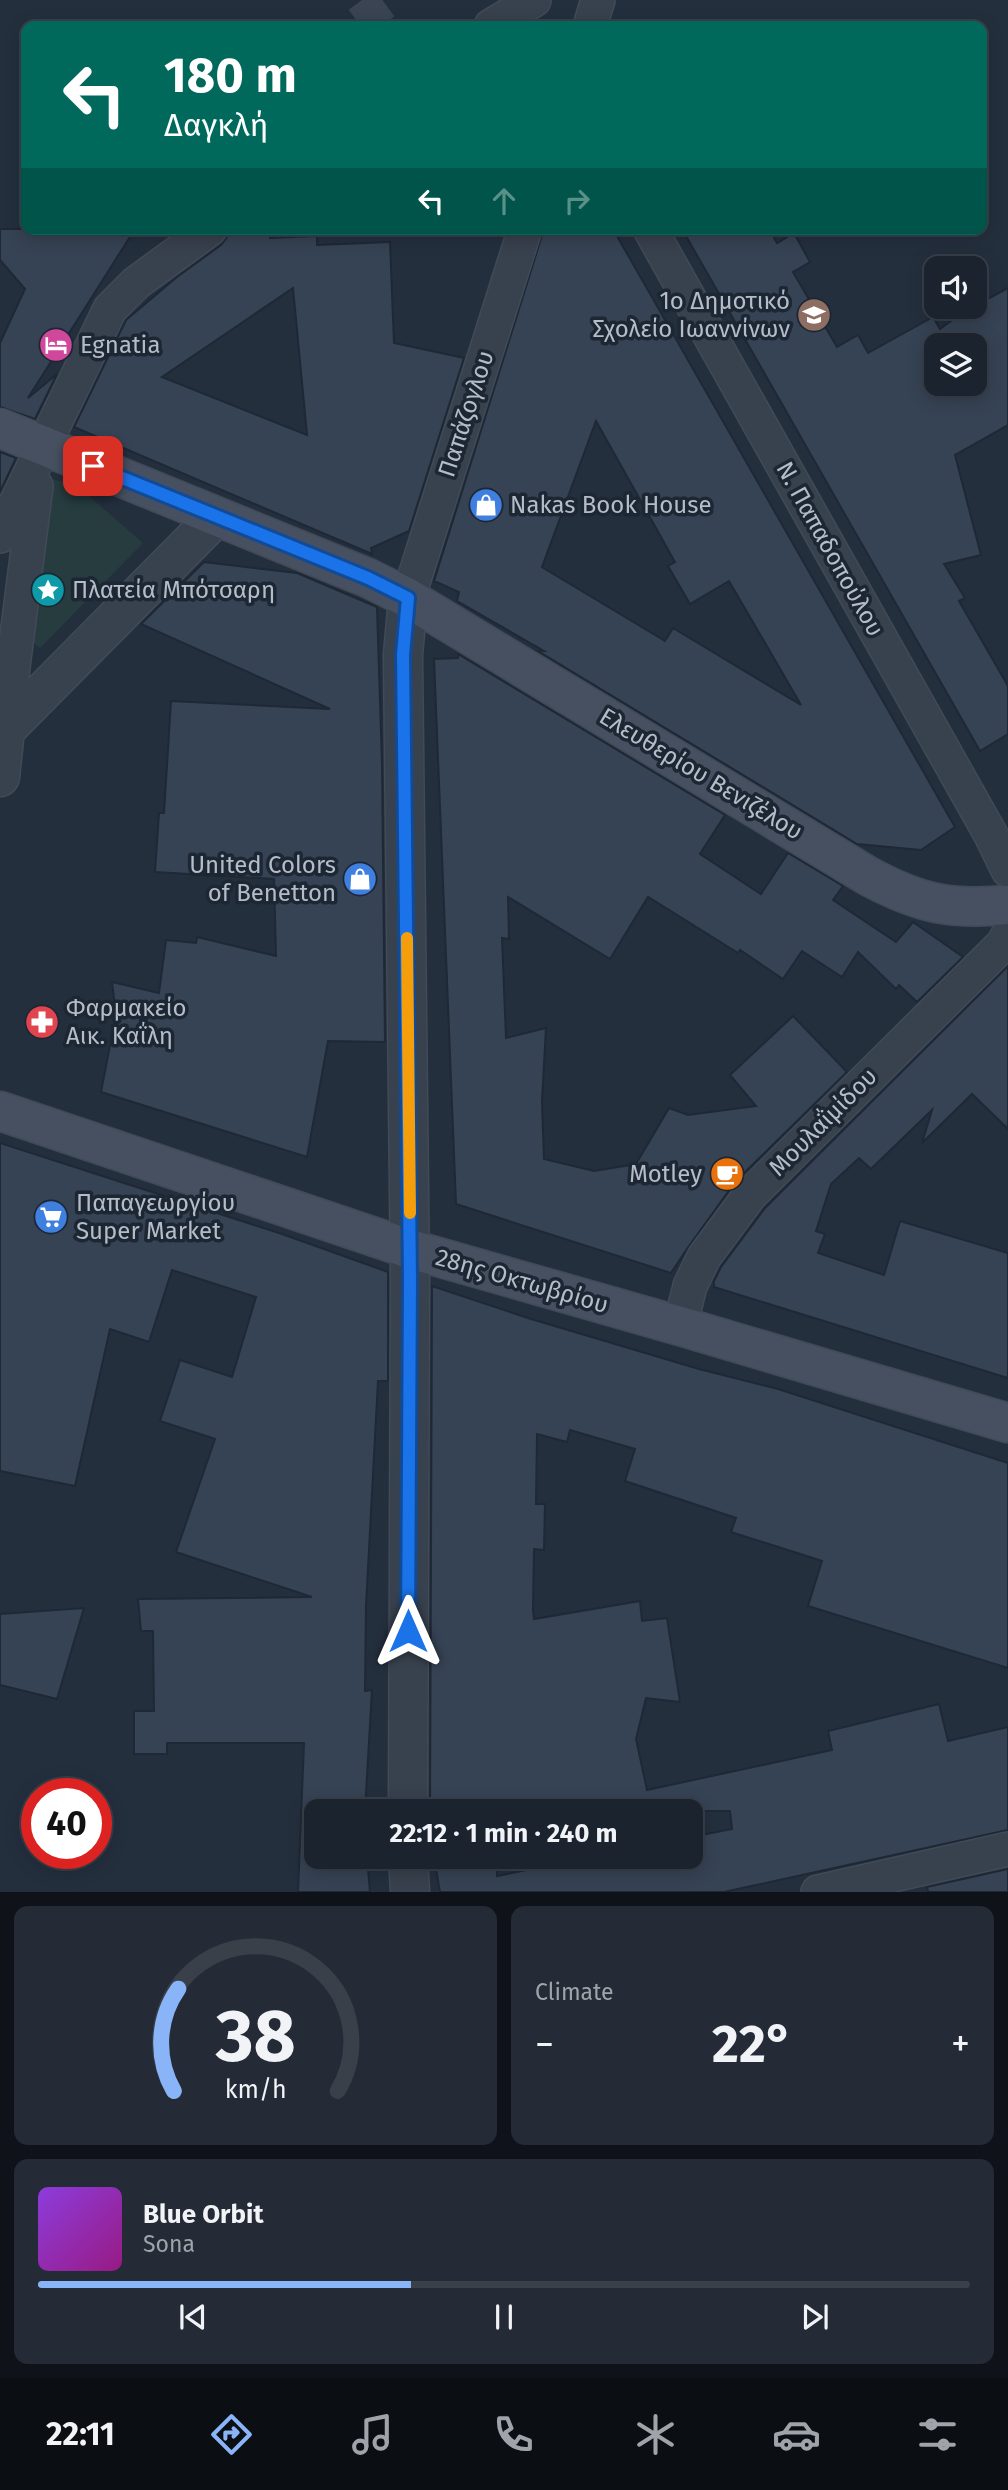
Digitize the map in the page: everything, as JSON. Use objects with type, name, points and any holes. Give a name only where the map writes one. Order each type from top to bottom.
[{"type":"main road","name":"Ελευθερίου Βενιζέλου","points":[[0,428],[42,451],[368,578],[408,598],[902,894],[947,906],[1008,905]]},
{"type":"main road","name":"28ης Οκτωβρίου","points":[[0,1111],[410,1249],[1008,1423]]},
{"type":"street","points":[[499,21],[534,0]]},
{"type":"street","points":[[592,21],[598,0]]},
{"type":"street","points":[[0,536],[110,309],[136,283],[202,235]]},
{"type":"street","name":"Παπάζογλου","points":[[408,598],[523,235]]},
{"type":"street","name":"Ν. Παπαδοπούλου","points":[[653,235],[991,835],[1008,870]]},
{"type":"street","points":[[0,777],[5,730],[6,651],[42,451]]},
{"type":"street","points":[[5,730],[216,517]]},
{"type":"street","points":[[408,598],[403,655],[410,1249],[408,1799]]},
{"type":"street","name":"Μουλαΐμίδου","points":[[680,1326],[690,1286],[704,1257],[750,1195],[1006,942]]},
{"type":"street","points":[[818,1892],[1008,1849]]},
{"type":"street","points":[[409,1869],[410,1892]]},
{"type":"green space","points":[[50,479],[75,484],[143,543],[40,648],[32,642]]},
{"type":"building","points":[[0,229],[21,229],[21,235],[131,235],[28,398],[57,374],[35,419],[0,407],[0,343],[25,289],[0,260]]},
{"type":"building","points":[[228,235],[270,235],[270,238],[317,236],[317,245],[390,242],[394,343],[464,358],[409,531],[371,548],[372,554],[74,427],[126,320],[177,277],[221,245]],"holes":[[[293,288],[307,435],[162,377]]]},
{"type":"building","points":[[542,235],[616,235],[955,827],[921,850],[857,844],[538,651],[544,651],[457,601],[459,592],[434,581]],"holes":[[[596,421],[675,562],[668,566],[690,604],[729,581],[801,705],[673,628],[665,641],[542,567]]]},
{"type":"building","points":[[685,235],[772,235],[777,243],[795,235],[810,262],[793,272],[837,347],[858,335],[868,353],[929,319],[934,319],[940,329],[954,319],[987,319],[987,299],[1008,288],[1008,425],[955,455],[981,555],[944,564],[965,598],[959,601],[1008,686],[1008,734],[980,751]]},
{"type":"building","points":[[0,452],[16,458],[0,492]]},
{"type":"building","points":[[204,562],[297,573],[377,607],[382,763],[385,1042],[328,1041],[307,1157],[101,1092],[116,1014],[112,982],[159,993],[166,940],[196,943],[197,937],[276,956],[274,879],[155,872],[159,813],[164,813],[171,701],[330,709],[141,624]]},
{"type":"building","points":[[458,654],[725,815],[700,854],[761,894],[788,853],[843,886],[833,900],[896,942],[913,922],[963,957],[917,1002],[899,985],[896,989],[858,952],[842,977],[802,951],[783,979],[740,950],[738,953],[648,897],[610,959],[508,897],[509,939],[502,938],[506,1038],[546,1028],[542,1102],[544,1159],[594,1171],[636,1164],[669,1108],[688,1115],[756,1106],[730,1075],[793,1016],[847,1072],[736,1181],[671,1273],[456,1204],[434,659],[458,658]]},
{"type":"building","points":[[1008,966],[1008,1129],[972,1094],[922,1143],[932,1110],[871,1169],[859,1158],[831,1184],[816,1231],[825,1234],[818,1253],[884,1275],[900,1221],[1008,1253],[1008,1378],[714,1287],[721,1267],[765,1208]]},
{"type":"building","points":[[0,1143],[282,1234],[388,1272],[388,1381],[378,1381],[366,1606],[365,1691],[372,1690],[366,1799],[304,1799],[304,1869],[368,1869],[370,1892],[298,1892],[304,1743],[167,1743],[167,1754],[134,1754],[134,1711],[154,1711],[153,1631],[141,1631],[138,1599],[312,1597],[176,1552],[215,1439],[160,1421],[180,1360],[232,1377],[256,1297],[172,1270],[149,1342],[110,1329],[75,1486],[0,1471]]},
{"type":"building","points":[[432,1286],[531,1319],[699,1369],[778,1389],[1008,1463],[1008,1668],[808,1606],[822,1561],[731,1532],[736,1518],[625,1481],[635,1449],[570,1430],[567,1442],[537,1434],[536,1504],[545,1504],[544,1550],[534,1549],[533,1610],[534,1619],[640,1601],[642,1621],[667,1618],[680,1702],[646,1698],[636,1739],[647,1790],[832,1750],[828,1731],[939,1704],[948,1741],[1008,1727],[1008,1830],[724,1892],[440,1892],[436,1869],[497,1869],[497,1876],[532,1869],[703,1869],[703,1835],[732,1829],[730,1811],[703,1811],[703,1799],[430,1799]]},
{"type":"building","points":[[84,1608],[57,1699],[0,1685],[0,1614]]},
{"type":"building","points":[[1008,1869],[1008,1892],[928,1892],[927,1887]]},
{"type":"tunnel","points":[[362,0],[377,21]]},
{"type":"slow traffic","points":[[407,938],[410,1213]]},
{"type":"place","name":"1ο Δημοτικό Σχολείο Ιωαννίνων","points":[[814,315]]},
{"type":"place","name":"Egnatia","points":[[56,345]]},
{"type":"place","name":"Nakas Book House","points":[[486,505]]},
{"type":"place","name":"Πλατεία Μπότσαρη","points":[[48,590]]},
{"type":"place","name":"United Colors of Benetton","points":[[360,879]]},
{"type":"place","name":"Φαρμακείο Αικ. Καΐλη","points":[[42,1022]]},
{"type":"place","name":"Motley","points":[[727,1174]]},
{"type":"place","name":"Παπαγεωργίου Super Market","points":[[51,1217]]},
{"type":"route","points":[[93,466],[368,578],[408,598],[403,655],[410,1279],[408,1631]]}]
